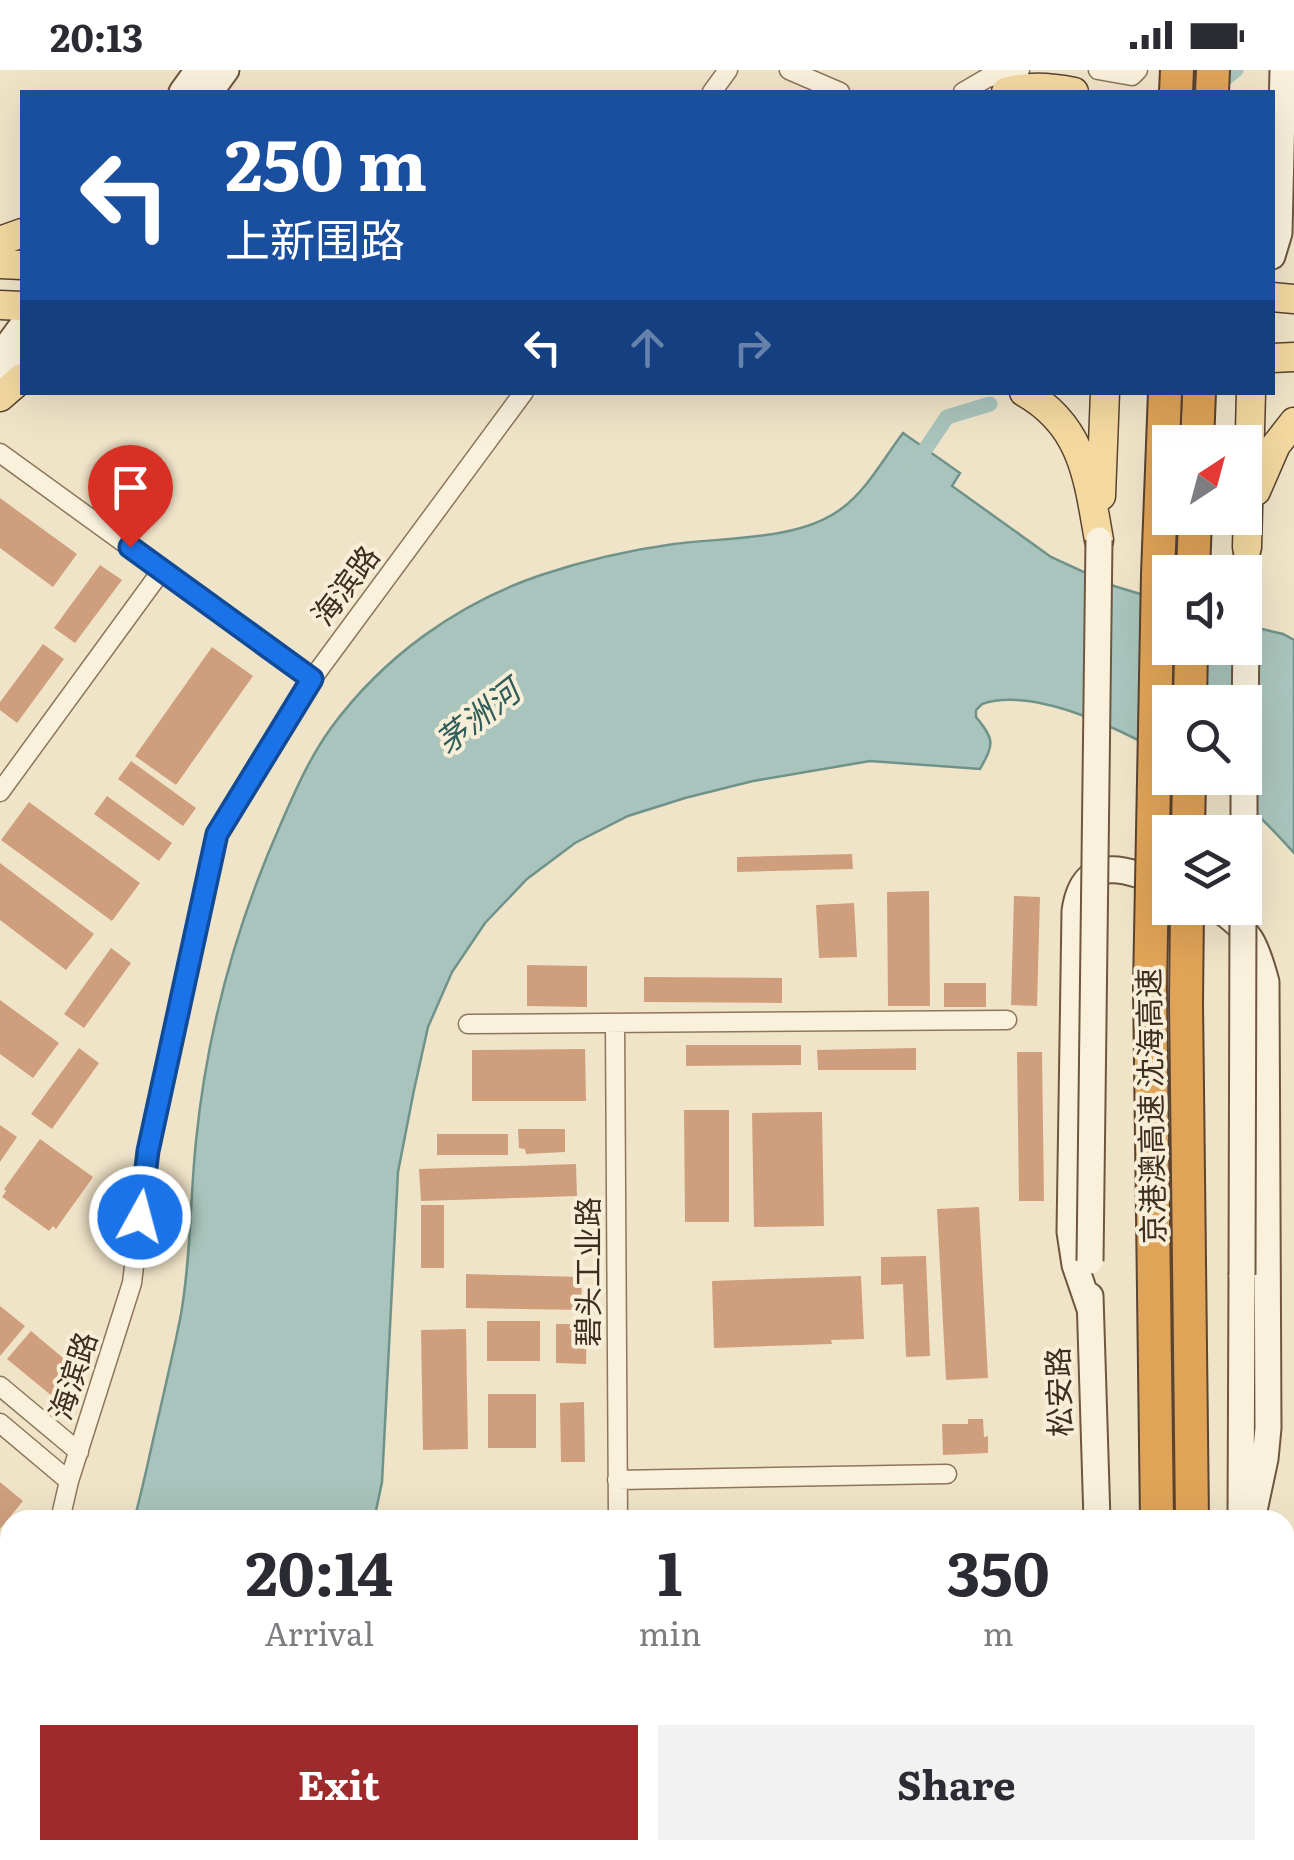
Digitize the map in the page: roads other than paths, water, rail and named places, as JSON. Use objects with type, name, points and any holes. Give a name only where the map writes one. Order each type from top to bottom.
[{"type":"highway","name":"京港澳高速 沈海高速","points":[[1157,1510],[1150,987],[1165,395]]},
{"type":"highway","points":[[1198,425],[1199,395]]},
{"type":"highway","name":"京港澳高速 沈海高速","points":[[1187,925],[1192,1510]]},
{"type":"main road","points":[[1275,246],[1279,233],[1282,70]]},
{"type":"main road","points":[[1013,90],[1041,87],[1061,90]]},
{"type":"main road","points":[[0,356],[20,329]]},
{"type":"main road","points":[[0,386],[20,359]]},
{"type":"main road","points":[[0,396],[20,380]]},
{"type":"main road","points":[[1028,395],[1060,422],[1080,453],[1087,472],[1098,540]]},
{"type":"main road","points":[[1098,540],[1106,395]]},
{"type":"main road","points":[[1245,685],[1251,395]]},
{"type":"main road","points":[[1247,547],[1257,487],[1276,445],[1294,422]]},
{"type":"main road","name":"松安路","points":[[1097,1510],[1090,1261],[1098,540]]},
{"type":"main road","points":[[1090,1309],[1075,1265],[1070,1232],[1078,890],[1088,877],[1110,870],[1135,872],[1152,879]]},
{"type":"main road","points":[[1241,925],[1258,950],[1266,982],[1268,1428],[1254,1510]]},
{"type":"main road","points":[[1240,1510],[1243,925]]},
{"type":"street","points":[[789,70],[835,90]]},
{"type":"street","points":[[966,90],[987,78],[1020,70]]},
{"type":"street","points":[[1098,70],[1132,76],[1138,70]]},
{"type":"street","name":"海滨路","points":[[62,1510],[132,1283],[148,1151],[217,834],[312,679],[522,395]]},
{"type":"street","points":[[0,453],[312,679]]},
{"type":"street","points":[[0,792],[162,570]]},
{"type":"street","points":[[468,1024],[1007,1020]]},
{"type":"street","name":"碧头工业路","points":[[615,1024],[618,1510]]},
{"type":"street","points":[[0,1386],[78,1452]]},
{"type":"street","points":[[0,1422],[69,1482]]},
{"type":"street","points":[[617,1480],[947,1474]]},
{"type":"water","name":"茅洲河","points":[[903,433],[960,473],[952,486],[1051,557],[1114,586],[1152,598],[1152,665],[1262,665],[1262,629],[1294,640],[1294,853],[1262,815],[1234,795],[1262,795],[1262,685],[1152,685],[1152,748],[1104,724],[1053,706],[1004,700],[982,704],[976,717],[990,742],[980,769],[870,761],[753,781],[628,816],[575,843],[527,879],[485,923],[452,972],[428,1027],[398,1172],[382,1482],[376,1510],[136,1510],[181,1314],[196,1141],[216,1018],[238,938],[266,859],[304,773],[331,728],[374,678],[424,635],[510,587],[573,565],[641,549],[761,536],[804,527],[841,509],[859,493]]},
{"type":"waterway","points":[[1215,87],[1236,70]]},
{"type":"waterway","points":[[916,463],[947,417],[990,404]]}]
